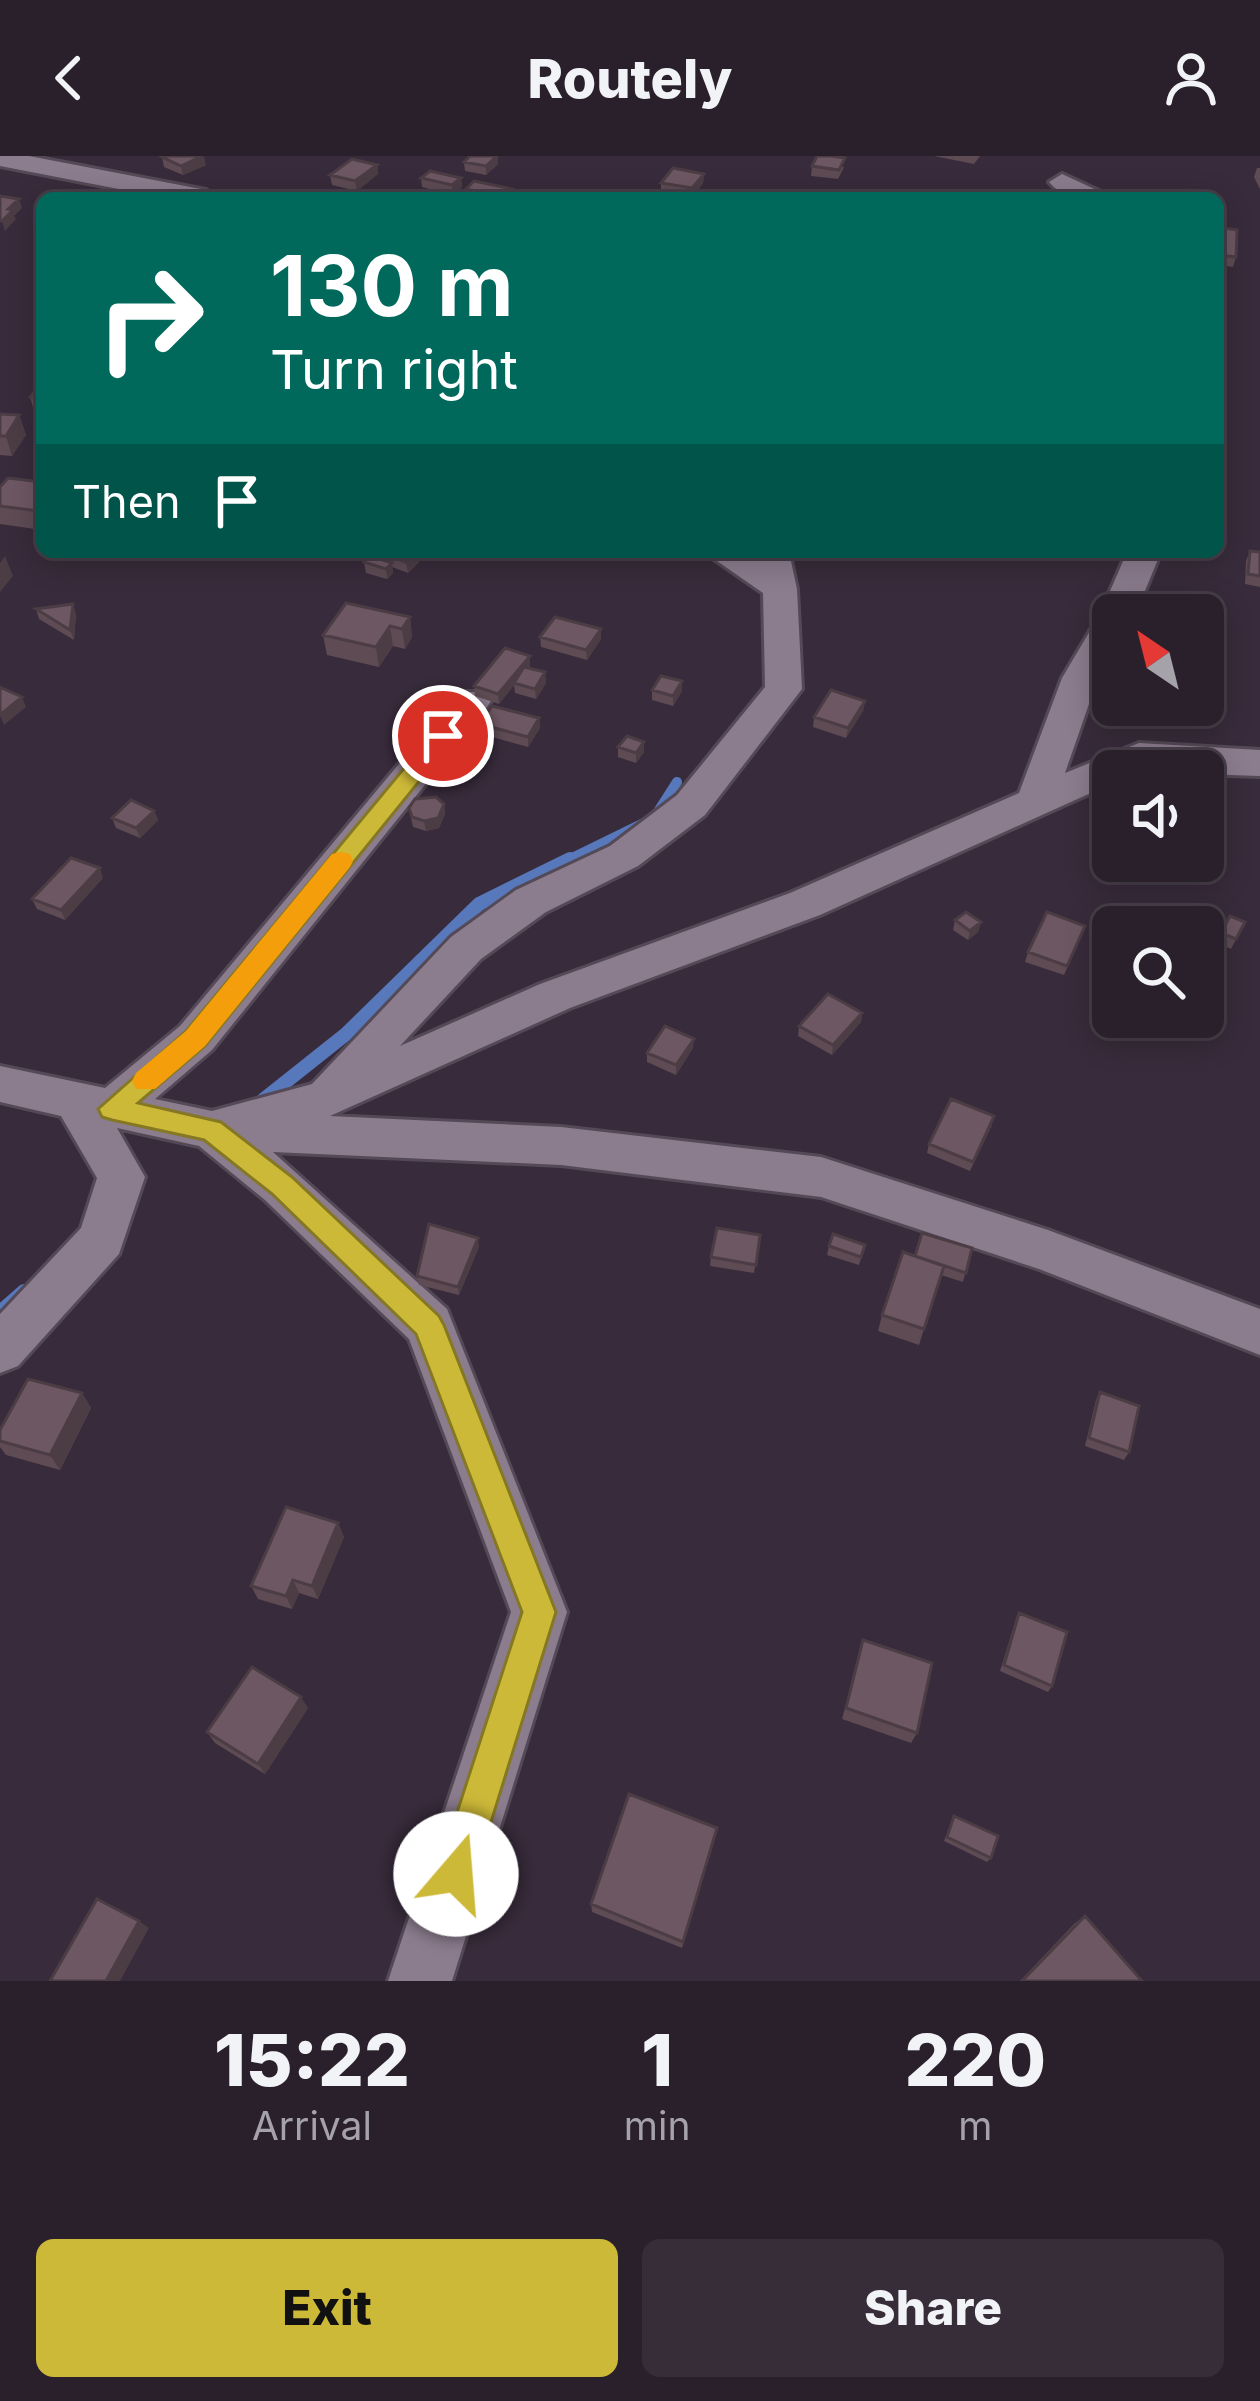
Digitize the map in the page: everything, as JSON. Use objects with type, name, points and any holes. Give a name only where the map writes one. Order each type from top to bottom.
[{"type":"street","points":[[1,158],[175,192]]},
{"type":"street","points":[[1062,182],[1081,192]]},
{"type":"street","points":[[320,1101],[466,948],[531,901],[624,856],[691,805],[784,689],[776,570],[739,558]]},
{"type":"street","points":[[1126,594],[1141,558]]},
{"type":"street","points":[[1036,801],[1080,678],[1092,657]]},
{"type":"street","points":[[94,1105],[196,1038],[472,701]]},
{"type":"street","points":[[212,1130],[320,1101],[555,996],[806,904],[1139,756],[1260,763]]},
{"type":"street","points":[[0,1084],[212,1130],[561,1146],[821,1177],[1048,1251],[1260,1332]]},
{"type":"street","points":[[0,1350],[102,1239],[122,1177],[94,1105]]},
{"type":"street","points":[[212,1130],[282,1186],[428,1325],[539,1612],[420,1981]]},
{"type":"building","points":[[165,156],[202,156],[181,166]]},
{"type":"building","points":[[470,156],[497,156],[486,166],[464,162]]},
{"type":"building","points":[[817,156],[845,158],[839,170],[812,166]]},
{"type":"building","points":[[352,159],[377,165],[355,181],[330,175]]},
{"type":"building","points":[[673,168],[704,174],[692,188],[661,183]]},
{"type":"building","points":[[430,171],[461,178],[452,185],[421,178]]},
{"type":"building","points":[[474,181],[512,189],[480,192],[466,189]]},
{"type":"building","points":[[0,196],[19,199],[2,221],[0,221]]},
{"type":"building","points":[[1224,228],[1237,230],[1236,257],[1224,256]]},
{"type":"building","points":[[0,414],[19,415],[6,436],[0,436]]},
{"type":"building","points":[[8,478],[36,481],[36,511],[0,506],[0,487]]},
{"type":"building","points":[[1250,551],[1260,552],[1260,576],[1248,574]]},
{"type":"building","points":[[377,558],[392,563],[386,569],[364,562]]},
{"type":"building","points":[[346,603],[410,617],[402,629],[390,626],[376,647],[323,635]]},
{"type":"building","points":[[73,604],[70,630],[36,609]]},
{"type":"building","points":[[555,617],[601,629],[586,650],[540,637]]},
{"type":"building","points":[[505,648],[530,656],[498,694],[474,686]]},
{"type":"building","points":[[524,667],[545,672],[535,689],[514,683]]},
{"type":"building","points":[[661,676],[682,681],[673,696],[652,690]]},
{"type":"building","points":[[0,687],[22,697],[0,715]]},
{"type":"building","points":[[831,690],[865,701],[848,728],[814,717]]},
{"type":"building","points":[[492,706],[539,718],[528,737],[480,724]]},
{"type":"building","points":[[627,736],[644,742],[636,753],[618,747]]},
{"type":"building","points":[[467,741],[485,750],[470,763],[458,761],[452,753]]},
{"type":"building","points":[[436,797],[444,804],[438,818],[412,817],[409,808],[415,799]]},
{"type":"building","points":[[131,800],[154,811],[136,828],[112,818]]},
{"type":"building","points":[[71,858],[100,868],[61,910],[32,899]]},
{"type":"building","points":[[966,912],[981,922],[970,931],[955,920]]},
{"type":"building","points":[[1047,912],[1085,926],[1067,966],[1028,952]]},
{"type":"building","points":[[1230,916],[1245,922],[1236,939],[1224,934]]},
{"type":"building","points":[[828,994],[862,1013],[833,1045],[799,1026]]},
{"type":"building","points":[[665,1026],[694,1039],[676,1065],[647,1053]]},
{"type":"building","points":[[951,1099],[994,1116],[973,1162],[929,1144]]},
{"type":"building","points":[[429,1224],[478,1238],[458,1287],[417,1276]]},
{"type":"building","points":[[717,1228],[760,1235],[756,1265],[711,1257]]},
{"type":"building","points":[[922,1233],[972,1248],[966,1273],[915,1256]]},
{"type":"building","points":[[833,1234],[865,1245],[861,1257],[829,1246]]},
{"type":"building","points":[[903,1252],[944,1266],[924,1329],[882,1315]]},
{"type":"building","points":[[28,1379],[82,1393],[50,1455],[0,1441],[0,1430]]},
{"type":"building","points":[[1100,1392],[1139,1406],[1129,1452],[1089,1438]]},
{"type":"building","points":[[286,1507],[338,1523],[312,1586],[293,1580],[286,1596],[251,1586]]},
{"type":"building","points":[[1019,1613],[1067,1632],[1052,1686],[1004,1665]]},
{"type":"building","points":[[863,1640],[932,1663],[917,1733],[846,1708]]},
{"type":"building","points":[[252,1667],[301,1697],[258,1764],[207,1732]]},
{"type":"building","points":[[629,1794],[717,1828],[683,1942],[591,1904]]},
{"type":"building","points":[[954,1816],[998,1836],[991,1858],[947,1837]]},
{"type":"building","points":[[97,1899],[139,1921],[106,1981],[50,1981]]},
{"type":"building","points":[[1085,1916],[1142,1981],[1022,1981]]},
{"type":"waterway","points":[[564,862],[654,818],[677,782]]},
{"type":"waterway","points":[[263,1100],[346,1034],[479,904],[570,859]]},
{"type":"waterway","points":[[0,1312],[24,1291]]},
{"type":"slow traffic","points":[[146,1081],[196,1038],[341,861]]},
{"type":"route","points":[[443,736],[196,1038],[112,1109],[212,1130],[282,1186],[428,1325],[539,1612],[456,1874]]}]
